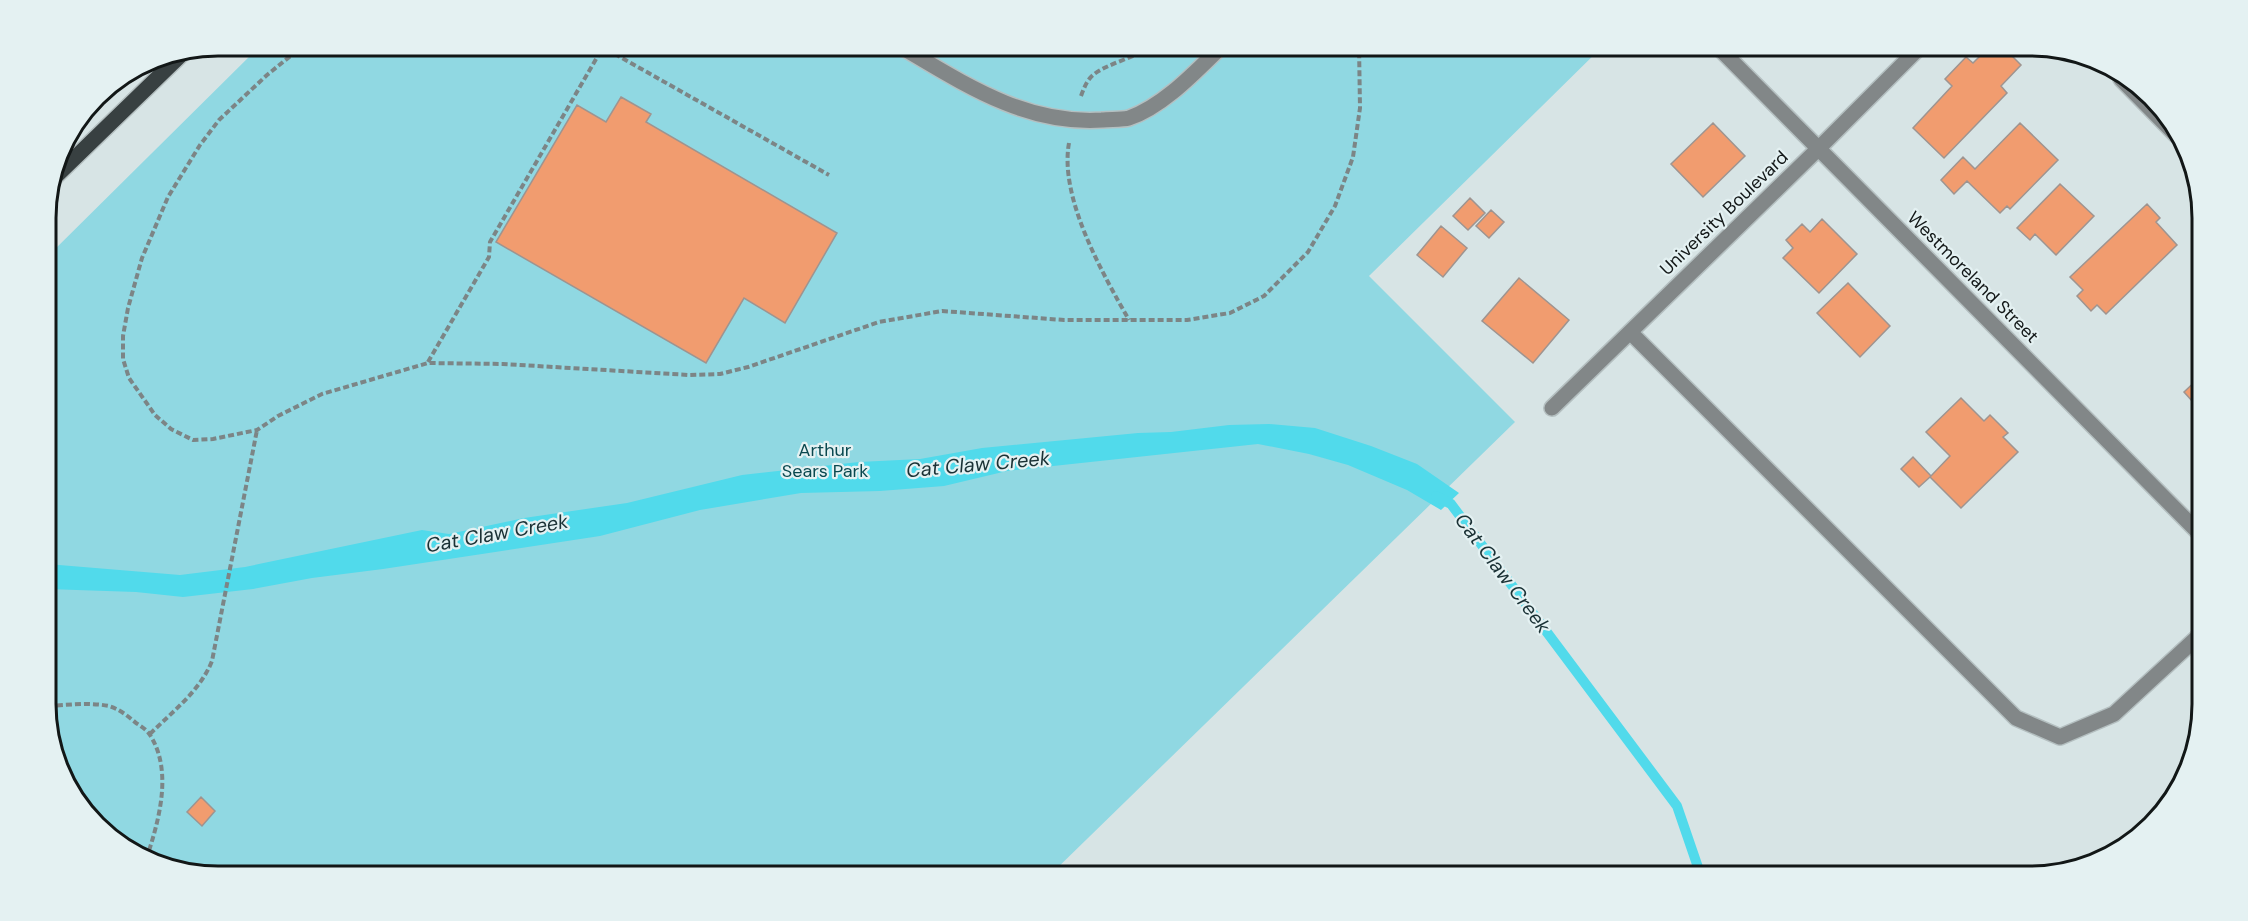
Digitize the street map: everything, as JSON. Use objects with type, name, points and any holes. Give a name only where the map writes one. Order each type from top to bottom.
[{"type":"main road","points":[[64,169],[174,61]]},
{"type":"street","points":[[917,56],[981,93],[1034,114],[1065,120],[1088,121],[1128,118],[1155,104],[1212,56]]},
{"type":"street","name":"Westmoreland Street","points":[[1727,56],[2192,526]]},
{"type":"street","name":"University Boulevard","points":[[1552,408],[1911,56]]},
{"type":"street","points":[[1630,332],[2016,718],[2060,737],[2114,714],[2192,642]]},
{"type":"path","points":[[290,56],[219,120],[200,145],[168,197],[142,258],[128,308],[123,336],[123,359],[129,378],[155,415],[171,429],[193,440],[213,439],[257,430],[278,416],[322,394],[428,363],[503,364],[689,375],[720,374],[748,367],[879,322],[942,311],[1064,320],[1130,321],[1187,320],[1230,313],[1264,296],[1308,252],[1335,206],[1353,158],[1360,108],[1359,56]]},
{"type":"path","points":[[428,363],[489,257],[489,242],[595,56]]},
{"type":"path","points":[[619,56],[829,175]]},
{"type":"path","points":[[1066,163],[1070,187],[1082,226],[1109,284],[1130,321]]},
{"type":"path","points":[[150,734],[194,691],[206,676],[212,661],[249,461],[257,430]]},
{"type":"path","points":[[56,706],[109,706],[125,714],[150,734],[160,759],[162,787],[156,829],[149,850]]},
{"type":"green space","name":"Arthur Sears Park","points":[[250,56],[1593,56],[1369,276],[1515,422],[1060,866],[218,866],[165,857],[127,838],[96,810],[83,794],[64,756],[57,725],[56,248]]},
{"type":"water","points":[[1269,424],[1315,428],[1417,464],[1459,493],[1441,510],[1407,490],[1348,465],[1309,454],[1258,444],[1007,471],[944,486],[880,491],[801,493],[700,510],[600,536],[312,578],[253,589],[183,597],[136,592],[56,589],[56,565],[180,575],[245,567],[422,530],[449,534],[524,518],[627,503],[742,475],[859,462],[920,459],[982,448],[1229,425]]},
{"type":"building","points":[[1980,56],[2012,56],[2021,65],[2001,86],[2007,93],[1944,158],[1913,128],[1952,86],[1945,79],[1966,57],[1973,63]]},
{"type":"building","points":[[621,97],[651,114],[646,122],[837,233],[785,323],[744,298],[706,363],[496,242],[577,105],[606,122]]},
{"type":"building","points":[[1713,123],[1745,156],[1703,197],[1671,164]]},
{"type":"building","points":[[2020,123],[2058,160],[2010,209],[2007,206],[2000,213],[1967,181],[1954,194],[1941,180],[1963,157],[1975,169]]},
{"type":"building","points":[[2060,184],[2094,216],[2056,255],[2035,234],[2030,240],[2017,228]]},
{"type":"building","points":[[1470,198],[1485,213],[1468,230],[1453,216]]},
{"type":"building","points":[[2147,204],[2160,218],[2156,222],[2177,245],[2106,314],[2097,305],[2091,311],[2077,296],[2083,290],[2070,277]]},
{"type":"building","points":[[1491,210],[1504,222],[1489,238],[1476,226]]},
{"type":"building","points":[[1822,219],[1857,254],[1819,293],[1783,258],[1793,248],[1786,240],[1802,224],[1810,232]]},
{"type":"building","points":[[1441,226],[1467,248],[1443,277],[1417,255]]},
{"type":"building","points":[[1519,278],[1569,320],[1533,363],[1482,321]]},
{"type":"building","points":[[1848,283],[1890,326],[1860,357],[1817,313]]},
{"type":"building","points":[[2192,384],[2192,401],[2184,392]]},
{"type":"building","points":[[1961,398],[1984,421],[1990,415],[2008,433],[2003,437],[2018,452],[1961,508],[1930,477],[1919,487],[1901,469],[1913,457],[1931,476],[1950,456],[1926,432]]},
{"type":"building","points":[[201,797],[215,811],[202,826],[187,812]]},
{"type":"waterway","name":"Cat Claw Creek","points":[[1436,496],[1451,504],[1677,806],[1697,865]]}]
